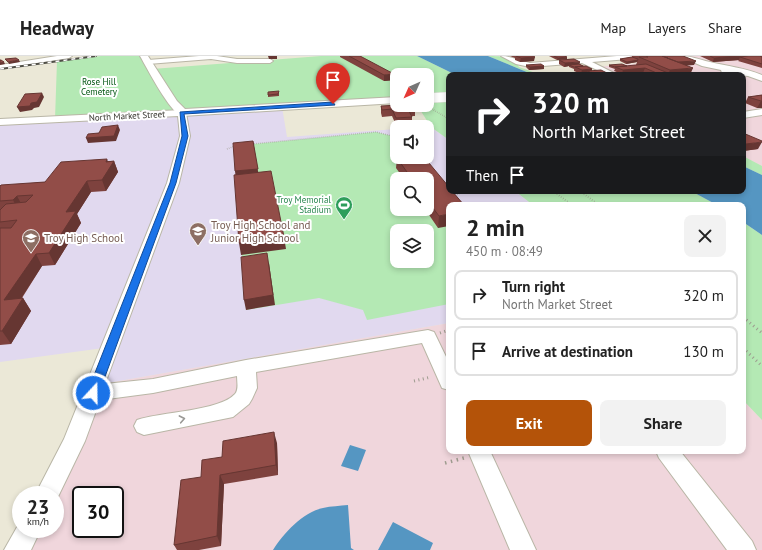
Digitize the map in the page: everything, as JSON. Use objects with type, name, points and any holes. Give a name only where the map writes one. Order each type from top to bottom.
[{"type":"main road","points":[[683,56],[730,72]]},
{"type":"main road","points":[[146,59],[173,103],[182,113]]},
{"type":"main road","points":[[705,64],[714,72]]},
{"type":"main road","points":[[752,79],[762,72]]},
{"type":"main road","points":[[434,100],[446,98]]},
{"type":"main road","name":"North Market Street","points":[[182,113],[390,100]]},
{"type":"street","points":[[26,56],[33,62]]},
{"type":"street","points":[[0,67],[69,56]]},
{"type":"street","points":[[504,56],[524,65],[642,56]]},
{"type":"street","points":[[573,56],[608,72]]},
{"type":"street","points":[[146,59],[211,57],[237,61],[270,61]]},
{"type":"street","points":[[746,115],[762,112]]},
{"type":"street","points":[[52,486],[74,441],[173,183],[185,136],[182,113]]},
{"type":"street","name":"North Market Street","points":[[0,122],[182,113]]},
{"type":"street","points":[[93,393],[153,386],[246,367],[428,336],[446,376]]},
{"type":"street","points":[[144,426],[226,411],[242,399],[247,388],[246,367]]},
{"type":"street","points":[[480,454],[523,550]]},
{"type":"street","points":[[669,454],[743,550]]},
{"type":"street","points":[[17,550],[23,538]]},
{"type":"path","points":[[434,106],[446,116]]},
{"type":"path","points":[[250,145],[376,132],[390,136]]},
{"type":"path","points":[[226,149],[242,145]]},
{"type":"path","points":[[455,200],[452,195],[456,194]]},
{"type":"path","points":[[557,194],[568,202]]},
{"type":"path","points":[[584,194],[595,202]]},
{"type":"path","points":[[746,319],[762,333]]},
{"type":"path","points":[[746,351],[762,366]]},
{"type":"shaded area","points":[[640,56],[753,56],[762,58],[762,166],[746,158],[746,72],[606,72],[595,67],[641,63]]},
{"type":"shaded area","name":"Troy High School and Junior High School","points":[[282,107],[287,137],[390,130],[390,164],[434,164],[434,129],[446,138],[446,194],[519,194],[529,202],[446,202],[446,324],[96,385],[111,347],[0,362],[0,122]]},
{"type":"shaded area","points":[[446,324],[446,454],[746,454],[746,403],[762,420],[762,550],[17,550],[24,538],[64,538],[64,486],[58,486],[96,385]]},
{"type":"green space","name":"Rose Hill Cemetery","points":[[101,56],[144,56],[152,69],[321,56],[417,56],[450,72],[446,72],[446,138],[434,129],[434,120],[427,120],[421,112],[434,112],[434,68],[390,68],[390,100],[55,119],[57,61]]},
{"type":"green space","points":[[488,56],[510,59],[517,63],[519,67],[533,72],[527,72]]},
{"type":"green space","name":"Troy Memorial Stadium","points":[[376,132],[390,136],[390,164],[415,164],[422,172],[390,172],[390,216],[434,216],[434,187],[446,202],[446,305],[367,320],[363,310],[319,298],[246,310],[234,146]]},
{"type":"green space","points":[[746,158],[762,166],[762,175],[746,167]]},
{"type":"green space","points":[[519,194],[697,194],[711,202],[529,202]]},
{"type":"green space","points":[[746,224],[762,235],[762,420],[746,403]]},
{"type":"water","points":[[417,56],[488,56],[527,72],[450,72]]},
{"type":"water","points":[[746,167],[762,175],[762,235],[746,224],[746,202],[711,202],[697,194],[746,194]]},
{"type":"water","points":[[350,445],[366,450],[358,471],[341,466]]},
{"type":"water","points":[[348,505],[351,548],[354,550],[273,550],[294,524],[308,514],[323,508]]},
{"type":"water","points":[[393,522],[433,543],[430,550],[378,550]]},
{"type":"building","points":[[349,56],[360,56],[390,72],[390,74],[384,75]]},
{"type":"building","points":[[516,56],[533,56],[535,57],[521,58]]},
{"type":"building","points":[[554,56],[564,56],[567,57],[558,58]]},
{"type":"building","points":[[646,56],[662,56],[693,68],[670,70],[639,57],[648,57]]},
{"type":"building","points":[[662,56],[683,56],[696,61],[678,62]]},
{"type":"building","points":[[710,56],[735,56],[714,58]]},
{"type":"building","points":[[632,57],[638,60],[627,62],[620,59]]},
{"type":"building","points":[[740,57],[762,57],[762,64]]},
{"type":"building","points":[[16,58],[19,60],[8,62],[5,59]]},
{"type":"building","points":[[574,59],[580,62],[565,63],[559,60]]},
{"type":"building","points":[[541,64],[544,66],[530,67],[526,65]]},
{"type":"building","points":[[579,64],[583,66],[574,67],[569,65]]},
{"type":"building","points":[[622,64],[627,66],[615,67],[609,65]]},
{"type":"building","points":[[646,64],[666,72],[654,72],[645,68],[623,70],[615,67]]},
{"type":"building","points":[[586,66],[592,69],[582,70],[575,67]]},
{"type":"building","points":[[601,70],[605,72],[590,72],[588,71]]},
{"type":"building","points":[[279,91],[278,94],[268,95],[268,92]]},
{"type":"building","points":[[42,93],[37,102],[31,103],[30,106],[17,107],[25,94]]},
{"type":"building","points":[[762,95],[762,101],[748,97]]},
{"type":"building","points":[[381,106],[390,106],[390,109],[382,110]]},
{"type":"building","points":[[393,112],[410,112],[412,117],[396,118]]},
{"type":"building","points":[[118,125],[114,136],[86,138],[88,134],[99,133],[102,127]]},
{"type":"building","points":[[746,134],[762,141],[746,144]]},
{"type":"building","points":[[253,141],[258,169],[235,171],[233,143]]},
{"type":"building","name":"Troy High School","points":[[107,159],[106,162],[114,161],[102,180],[87,181],[66,212],[76,211],[49,253],[36,254],[4,300],[23,298],[2,331],[0,331],[0,228],[11,228],[17,220],[0,222],[0,210],[6,204],[26,202],[33,195],[17,196],[13,200],[0,201],[0,186],[45,182],[61,162]]},
{"type":"building","points":[[401,164],[430,164],[446,183],[446,194],[455,194],[461,202],[446,202],[446,215],[439,216],[434,209],[434,172],[407,172]]},
{"type":"building","points":[[271,171],[284,237],[239,243],[234,175]]},
{"type":"building","points":[[267,253],[273,295],[244,300],[241,257]]},
{"type":"building","points":[[274,432],[276,465],[220,475],[217,536],[174,545],[181,480],[201,477],[202,460],[222,457],[223,441]]},
{"type":"railway","points":[[0,69],[96,56]]},
{"type":"place","name":"Troy Memorial Stadium","points":[[344,220]]},
{"type":"place","name":"Troy High School and Junior High School","points":[[198,246]]},
{"type":"place","name":"Troy High School","points":[[31,253]]},
{"type":"route","points":[[93,393],[173,183],[185,136],[182,113],[333,104]]}]
